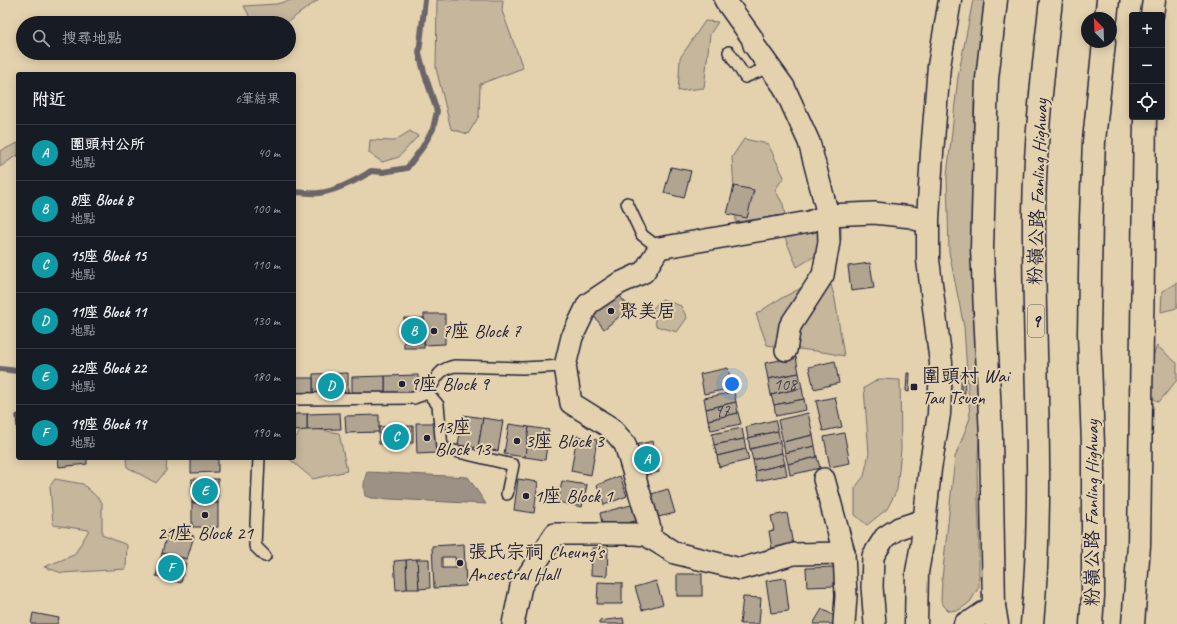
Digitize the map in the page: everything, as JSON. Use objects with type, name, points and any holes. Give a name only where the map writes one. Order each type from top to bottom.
[{"type":"main road","points":[[916,624],[917,572],[930,469],[940,414],[941,363],[928,260],[928,219],[939,66],[950,0]]},
{"type":"main road","points":[[965,624],[996,615],[982,248],[987,80],[996,0]]},
{"type":"main road","name":"粉嶺公路 Fanling Highway","points":[[1032,624],[1036,587],[1038,458],[1034,213],[1037,137],[1050,0]]},
{"type":"main road","points":[[1107,12],[1108,0]]},
{"type":"main road","points":[[1152,12],[1154,0]]},
{"type":"main road","name":"粉嶺公路 Fanling Highway","points":[[1091,624],[1093,596],[1094,508],[1089,334],[1091,226],[1094,141],[1103,48]]},
{"type":"main road","points":[[1133,624],[1139,545],[1145,120]]},
{"type":"street","points":[[725,0],[752,38],[754,45],[769,68],[784,87],[809,142],[828,215],[829,242],[822,275],[790,326],[786,350]]},
{"type":"street","points":[[646,535],[650,528],[625,444],[611,428],[571,403],[565,366],[572,337],[588,304],[618,284],[644,272],[659,248],[808,222],[828,215],[874,213],[918,220],[928,219]]},
{"type":"street","points":[[824,479],[844,553],[846,596],[844,624]]},
{"type":"street","points":[[875,624],[872,587],[873,556],[885,537],[898,528],[924,520]]},
{"type":"street","points":[[513,624],[520,586],[555,534],[646,535],[675,553],[740,569],[794,554],[844,553]]},
{"type":"lane","points":[[729,52],[744,76],[769,68]]},
{"type":"lane","points":[[627,203],[642,235],[659,248]]},
{"type":"lane","points":[[296,399],[414,398],[427,392],[438,374],[455,366],[522,368],[565,366]]},
{"type":"lane","points":[[427,392],[438,404],[442,448],[513,465],[507,494]]},
{"type":"lane","points":[[259,460],[255,546],[265,556]]},
{"type":"shaded area","points":[[292,0],[318,0],[296,16],[249,16],[244,6],[276,4]]},
{"type":"shaded area","points":[[437,0],[503,0],[502,11],[523,68],[480,84],[479,116],[468,134],[451,129],[436,68]]},
{"type":"shaded area","points":[[973,0],[987,0],[977,98],[974,102],[973,184],[980,422],[977,473],[979,587],[970,602],[959,610],[949,611],[941,601],[955,457],[970,418],[964,327],[949,252],[947,176],[958,77]]},
{"type":"shaded area","points":[[705,21],[718,22],[710,34],[704,88],[678,91],[680,58]]},
{"type":"shaded area","points":[[410,131],[418,136],[399,157],[382,162],[369,153],[370,140],[394,141]]},
{"type":"shaded area","points":[[744,139],[768,144],[784,177],[775,190],[783,204],[785,215],[736,222],[732,157]]},
{"type":"shaded area","points":[[16,144],[16,156],[0,167],[0,151]]},
{"type":"shaded area","points":[[808,215],[841,219],[841,240],[797,267],[785,238]]},
{"type":"shaded area","points":[[1177,283],[1177,308],[1161,312],[1162,291]]},
{"type":"shaded area","points":[[831,285],[835,299],[844,356],[767,345],[756,314],[776,301],[803,287]]},
{"type":"shaded area","points":[[662,299],[681,306],[687,318],[677,332],[656,326],[653,308]]},
{"type":"shaded area","points":[[1157,346],[1177,363],[1177,380],[1159,402],[1139,390]]},
{"type":"shaded area","points":[[879,379],[900,380],[901,449],[897,490],[887,509],[867,525],[855,515],[855,488],[864,476],[869,453],[864,388]]},
{"type":"shaded area","points":[[303,427],[339,433],[347,471],[313,479],[290,460],[296,460],[296,437]]},
{"type":"shaded area","points":[[126,460],[167,460],[166,471],[156,483],[127,467]]},
{"type":"shaded area","points":[[367,472],[468,477],[486,504],[371,498],[365,496],[364,493],[364,484]]},
{"type":"shaded area","points":[[55,479],[83,484],[102,502],[102,535],[127,545],[126,569],[62,573],[44,567],[74,555],[89,530],[53,525],[50,486]]},
{"type":"building","points":[[671,167],[691,171],[684,198],[664,193]]},
{"type":"building","points":[[734,186],[754,190],[747,218],[727,214]]},
{"type":"building","points":[[870,263],[874,288],[851,291],[848,266]]},
{"type":"building","name":"聚美居","points":[[618,294],[630,308],[604,329],[593,315]]},
{"type":"building","name":"7座 Block 7","points":[[424,314],[445,314],[445,344],[424,345]]},
{"type":"building","points":[[404,318],[424,318],[424,348],[404,348]]},
{"type":"building","points":[[796,357],[799,373],[768,379],[765,363]]},
{"type":"building","points":[[835,361],[839,383],[814,389],[809,367]]},
{"type":"building","points":[[728,368],[732,388],[704,394],[700,374]]},
{"type":"building","points":[[348,373],[348,394],[313,395],[313,374]]},
{"type":"building","points":[[799,373],[802,388],[771,395],[768,379]]},
{"type":"building","points":[[907,373],[910,373],[909,392],[906,391]]},
{"type":"building","points":[[961,374],[964,374],[965,393],[961,393]]},
{"type":"building","name":"9座 Block 9","points":[[418,375],[419,392],[385,393],[385,376]]},
{"type":"building","points":[[385,376],[385,393],[352,394],[352,377]]},
{"type":"building","points":[[296,378],[313,378],[313,395],[296,395]]},
{"type":"building","points":[[802,388],[804,399],[774,405],[771,395]]},
{"type":"building","points":[[734,392],[736,402],[706,409],[704,398]]},
{"type":"building","points":[[835,397],[842,427],[823,431],[816,401]]},
{"type":"building","points":[[804,399],[806,410],[776,416],[774,405]]},
{"type":"building","points":[[736,402],[738,413],[708,420],[706,409]]},
{"type":"building","points":[[340,413],[341,429],[307,430],[307,414]]},
{"type":"building","points":[[738,413],[741,424],[711,430],[708,420]]},
{"type":"building","points":[[808,413],[813,435],[783,442],[778,420]]},
{"type":"building","points":[[296,414],[307,414],[307,430],[296,431]]},
{"type":"building","points":[[379,415],[379,432],[346,433],[345,416]]},
{"type":"building","points":[[463,415],[483,418],[478,448],[458,445]]},
{"type":"building","points":[[483,418],[503,421],[498,451],[478,448]]},
{"type":"building","points":[[775,420],[778,431],[748,438],[746,427]]},
{"type":"building","name":"13座 Block 13","points":[[416,423],[436,423],[437,453],[417,454]]},
{"type":"building","name":"3座 Block 3","points":[[509,424],[529,427],[525,457],[504,454]]},
{"type":"building","points":[[413,426],[413,443],[379,444],[379,427]]},
{"type":"building","points":[[529,427],[549,430],[545,460],[525,457]]},
{"type":"building","points":[[742,428],[744,439],[714,445],[712,434]]},
{"type":"building","points":[[778,431],[780,442],[750,449],[748,438]]},
{"type":"building","points":[[844,433],[850,463],[830,467],[824,437]]},
{"type":"building","points":[[813,435],[815,446],[785,453],[783,442]]},
{"type":"building","points":[[577,436],[597,440],[591,475],[571,471]]},
{"type":"building","points":[[744,439],[746,449],[717,456],[714,445]]},
{"type":"building","points":[[653,441],[659,472],[641,476],[635,445]]},
{"type":"building","points":[[780,442],[782,453],[753,460],[750,449]]},
{"type":"building","points":[[815,446],[817,457],[788,464],[785,453]]},
{"type":"building","points":[[746,449],[749,460],[719,467],[717,456]]},
{"type":"building","points":[[782,453],[785,464],[755,471],[753,460]]},
{"type":"building","points":[[817,457],[820,468],[790,475],[788,464]]},
{"type":"building","points":[[58,460],[87,460],[87,464],[59,467]]},
{"type":"building","points":[[191,460],[218,460],[218,472],[191,473]]},
{"type":"building","points":[[785,464],[787,475],[757,481],[755,471]]},
{"type":"building","points":[[620,476],[627,496],[604,505],[597,485]]},
{"type":"building","points":[[192,479],[218,479],[218,503],[192,503]]},
{"type":"building","name":"1座 Block 1","points":[[518,479],[538,482],[534,513],[514,510]]},
{"type":"building","points":[[562,481],[587,485],[582,507],[558,502]]},
{"type":"building","points":[[668,489],[675,513],[654,518],[648,495]]},
{"type":"building","name":"21座 Block 21","points":[[192,503],[218,503],[218,527],[192,527]]},
{"type":"building","points":[[635,504],[639,520],[603,529],[600,513]]},
{"type":"building","points":[[787,513],[793,545],[772,549],[769,531],[774,530],[771,516]]},
{"type":"building","points":[[168,530],[194,536],[187,559],[162,553]]},
{"type":"building","name":"張氏宗祠 Cheung's Ancestral Hall","points":[[464,544],[466,586],[434,588],[432,546]],"holes":[[[442,557],[455,557],[456,568],[442,568]]]},
{"type":"building","points":[[592,548],[608,548],[607,576],[591,575]]},
{"type":"building","points":[[162,553],[187,559],[181,583],[156,576]]},
{"type":"building","points":[[417,559],[419,589],[407,589],[406,560]]},
{"type":"building","points":[[417,559],[429,559],[430,588],[419,589]]},
{"type":"building","points":[[406,560],[407,589],[396,590],[394,561]]},
{"type":"building","points":[[834,567],[835,586],[807,587],[806,568]]},
{"type":"building","points":[[677,574],[702,574],[702,596],[677,596]]},
{"type":"building","points":[[785,578],[789,611],[771,613],[766,581]]},
{"type":"building","points":[[656,581],[663,604],[642,610],[635,587]]},
{"type":"building","points":[[598,582],[622,583],[622,604],[597,604]]},
{"type":"building","points":[[743,597],[761,598],[759,624],[740,624]]},
{"type":"building","points":[[822,609],[838,618],[834,624],[813,624]]},
{"type":"building","points":[[33,613],[59,618],[57,624],[31,624]]},
{"type":"building","points":[[623,618],[624,624],[599,624],[599,621]]},
{"type":"waterway","points":[[296,192],[325,192],[346,185],[371,171],[383,172],[407,168],[422,148],[433,129],[437,111],[419,53],[425,0]]},
{"type":"waterway","points":[[0,369],[16,371]]},
{"type":"place","name":"聚美居","points":[[611,311]]},
{"type":"place","name":"8座 Block 8","points":[[414,331]]},
{"type":"place","name":"7座 Block 7","points":[[434,331]]},
{"type":"place","name":"9座 Block 9","points":[[402,384]]},
{"type":"place","name":"11座 Block 11","points":[[331,386]]},
{"type":"place","name":"圍頭村 Wai Tau Tsuen","points":[[914,387]]},
{"type":"place","name":"15座 Block 15","points":[[396,437]]},
{"type":"place","name":"13座 Block 13","points":[[427,438]]},
{"type":"place","name":"3座 Block 3","points":[[517,441]]},
{"type":"place","name":"圍頭村公所","points":[[647,459]]},
{"type":"place","name":"22座 Block 22","points":[[205,491]]},
{"type":"place","name":"1座 Block 1","points":[[526,496]]},
{"type":"place","name":"21座 Block 21","points":[[205,515]]},
{"type":"place","name":"張氏宗祠 Cheung's Ancestral Hall","points":[[460,563]]},
{"type":"place","name":"19座 Block 19","points":[[171,568]]}]
